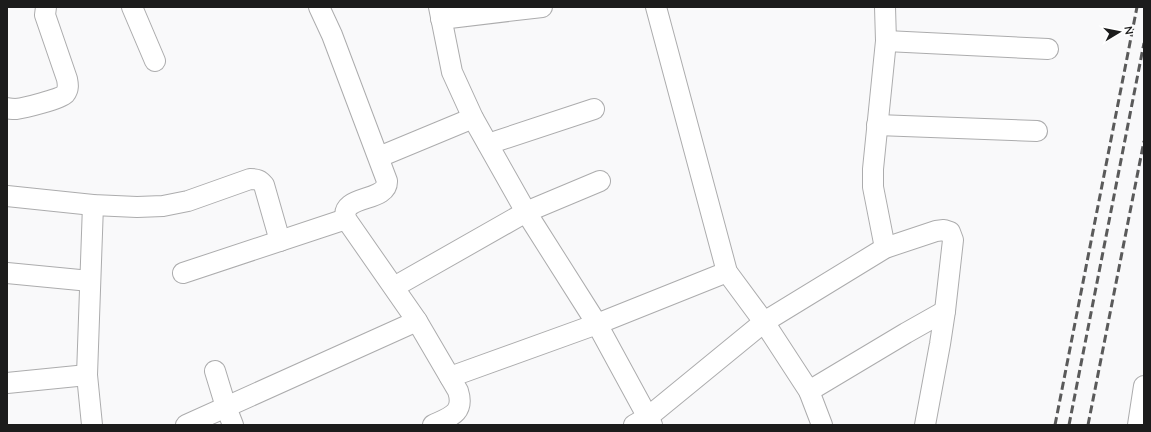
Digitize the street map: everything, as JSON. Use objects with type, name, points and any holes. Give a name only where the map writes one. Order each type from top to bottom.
[{"type":"street","points":[[7,108],[23,108],[59,98],[65,94],[68,87],[67,79],[45,15],[46,7]]},
{"type":"street","points":[[132,7],[155,61]]},
{"type":"street","points":[[319,7],[332,35],[387,181],[387,185],[384,190],[378,194],[350,205],[345,211],[344,215],[417,321],[458,391],[461,399],[458,410],[450,417],[433,425]]},
{"type":"street","points":[[542,7],[440,13],[452,72],[473,118],[526,212],[598,324],[645,422],[764,322],[885,248],[936,231],[944,230],[950,232],[953,240],[945,311],[925,425]]},
{"type":"street","points":[[656,7],[727,272],[764,322],[808,392],[822,425]]},
{"type":"street","points":[[885,7],[886,41],[873,168],[874,187],[885,248]]},
{"type":"street","points":[[886,41],[1048,49]]},
{"type":"street","points":[[488,144],[594,109]]},
{"type":"street","points":[[379,157],[473,118]]},
{"type":"street","points":[[877,125],[1037,131]]},
{"type":"street","points":[[7,196],[93,205],[137,207],[163,206],[188,201],[250,179],[256,179],[264,185],[280,241]]},
{"type":"street","points":[[394,287],[526,212],[600,181]]},
{"type":"street","points":[[92,425],[87,375],[93,205]]},
{"type":"street","points":[[183,273],[346,219]]},
{"type":"street","points":[[450,377],[598,324],[727,272]]},
{"type":"street","points":[[7,273],[90,282]]},
{"type":"street","points":[[808,392],[945,311]]},
{"type":"street","points":[[186,425],[230,416],[417,321]]},
{"type":"street","points":[[215,371],[230,416]]},
{"type":"street","points":[[7,383],[87,375]]},
{"type":"street","points":[[1138,425],[1144,394]]},
{"type":"railway","points":[[1055,425],[1137,7]]},
{"type":"railway","points":[[1069,425],[1144,43]]},
{"type":"railway","points":[[1088,425],[1144,141]]}]
